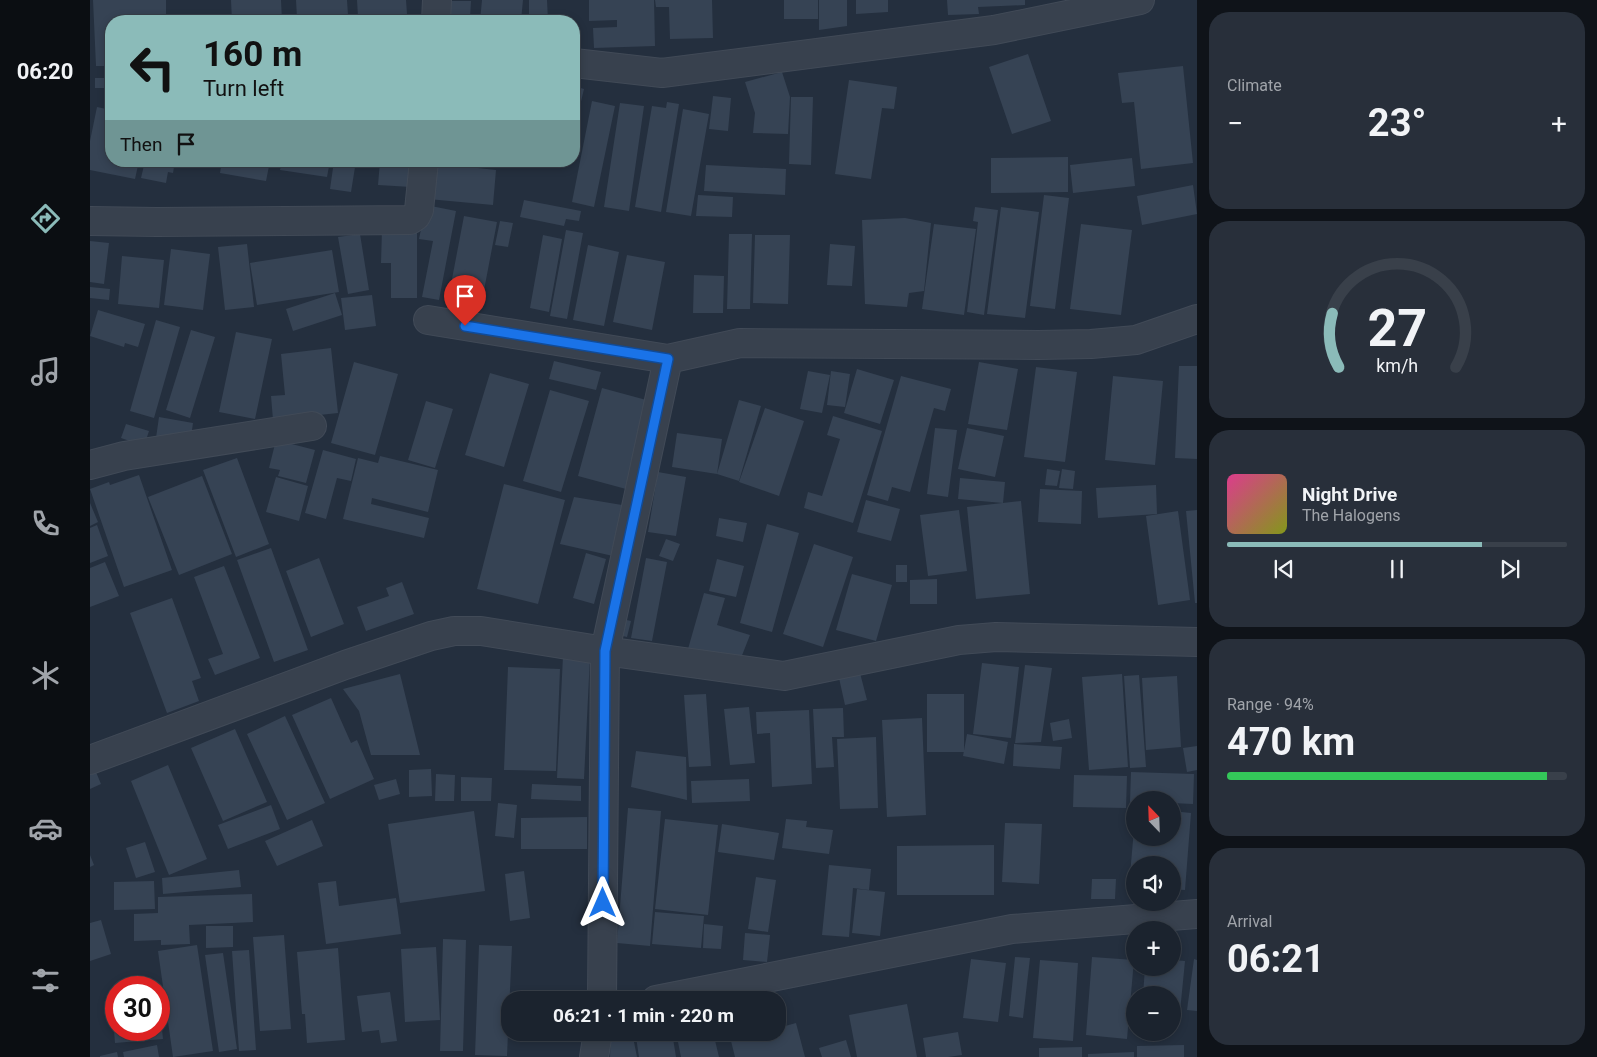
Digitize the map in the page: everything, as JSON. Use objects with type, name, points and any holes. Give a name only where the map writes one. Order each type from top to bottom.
[{"type":"street","points":[[436,15],[437,0]]},
{"type":"street","points":[[580,65],[662,73],[994,30],[1140,0]]},
{"type":"street","points":[[90,221],[410,220],[416,216],[419,210],[423,167]]},
{"type":"street","points":[[428,320],[668,359],[740,343],[1091,344],[1136,340],[1197,319]]},
{"type":"street","points":[[602,991],[605,651],[668,359]]},
{"type":"street","points":[[90,465],[124,456],[312,426]]},
{"type":"street","points":[[90,760],[345,665],[432,636],[454,631],[482,631],[605,651],[784,676],[959,640],[996,638],[1197,642]]},
{"type":"street","points":[[701,991],[1012,929],[1197,914]]},
{"type":"street","points":[[594,1057],[597,1041]]},
{"type":"building","points":[[93,0],[166,0],[166,15],[105,15],[105,66],[96,66]]},
{"type":"building","points":[[231,0],[281,0],[282,15],[232,15]]},
{"type":"building","points":[[296,0],[347,0],[348,15],[297,15]]},
{"type":"building","points":[[357,0],[406,0],[407,14],[358,15]]},
{"type":"building","points":[[482,0],[523,0],[522,15],[481,15]]},
{"type":"building","points":[[529,0],[547,0],[548,15],[523,15],[529,14]]},
{"type":"building","points":[[589,0],[654,0],[655,46],[594,48],[593,28],[617,27],[617,20],[589,21]]},
{"type":"building","points":[[655,0],[712,0],[713,38],[670,39],[669,7],[656,7]]},
{"type":"building","points":[[784,0],[818,0],[818,19],[784,19]]},
{"type":"building","points":[[819,0],[847,0],[847,26],[819,30]]},
{"type":"building","points":[[856,0],[888,0],[888,12],[856,14]]},
{"type":"building","points":[[947,0],[1025,0],[1025,5],[978,7],[979,14],[948,15]]},
{"type":"building","points":[[446,1],[471,1],[470,15],[445,15]]},
{"type":"building","points":[[1028,54],[1051,121],[1012,134],[989,67]]},
{"type":"building","points":[[1183,66],[1193,163],[1141,169],[1134,102],[1122,103],[1118,73]]},
{"type":"building","points":[[782,72],[790,97],[788,134],[753,133],[755,113],[745,82]]},
{"type":"building","points":[[95,78],[105,78],[105,88],[95,88]]},
{"type":"building","points":[[849,80],[897,87],[894,109],[882,108],[871,179],[835,174]]},
{"type":"building","points":[[580,88],[584,89],[580,106]]},
{"type":"building","points":[[713,96],[731,98],[728,131],[709,129]]},
{"type":"building","points":[[791,97],[813,97],[811,165],[789,164]]},
{"type":"building","points":[[592,101],[615,106],[594,207],[572,202]]},
{"type":"building","points":[[667,102],[679,104],[661,212],[635,207],[652,106],[666,108]]},
{"type":"building","points":[[620,103],[644,106],[629,211],[604,207]]},
{"type":"building","points":[[97,107],[105,109],[105,167],[138,167],[135,179],[90,170],[90,141]]},
{"type":"building","points":[[683,109],[709,114],[691,216],[666,212]]},
{"type":"building","points":[[1068,157],[1068,192],[991,193],[991,158]]},
{"type":"building","points":[[1132,158],[1135,186],[1073,193],[1070,165]]},
{"type":"building","points":[[706,165],[786,169],[785,195],[704,191]]},
{"type":"building","points":[[144,167],[174,167],[173,173],[168,172],[166,183],[141,178]]},
{"type":"building","points":[[221,167],[269,167],[266,181],[220,173]]},
{"type":"building","points":[[281,167],[329,167],[327,177],[280,170]]},
{"type":"building","points":[[333,167],[355,167],[351,192],[330,189]]},
{"type":"building","points":[[380,167],[413,167],[411,187],[378,185]]},
{"type":"building","points":[[432,167],[469,167],[496,170],[493,205],[428,199]]},
{"type":"building","points":[[1193,185],[1197,214],[1142,225],[1137,196]]},
{"type":"building","points":[[698,195],[733,197],[732,217],[696,216]]},
{"type":"building","points":[[1044,195],[1069,198],[1055,309],[1030,306]]},
{"type":"building","points":[[524,200],[581,211],[579,221],[566,219],[564,226],[520,217]]},
{"type":"building","points":[[426,205],[456,211],[439,300],[422,297],[433,241],[419,239]]},
{"type":"building","points":[[975,207],[998,210],[984,315],[967,312],[978,222],[973,221]]},
{"type":"building","points":[[1001,207],[1039,212],[1025,318],[987,314]]},
{"type":"building","points":[[464,216],[497,222],[481,306],[448,300]]},
{"type":"building","points":[[905,218],[931,223],[924,291],[909,293],[907,307],[865,304],[862,220]]},
{"type":"building","points":[[500,221],[513,223],[508,247],[495,245]]},
{"type":"building","points":[[934,224],[976,229],[964,315],[922,309]]},
{"type":"building","points":[[1081,224],[1132,230],[1121,315],[1070,309]]},
{"type":"building","points":[[382,229],[417,229],[417,298],[391,298],[391,263],[381,263]]},
{"type":"building","points":[[566,230],[583,233],[567,319],[550,316]]},
{"type":"building","points":[[360,234],[369,290],[348,294],[338,237]]},
{"type":"building","points":[[729,234],[752,234],[750,309],[727,309]]},
{"type":"building","points":[[543,235],[562,239],[549,312],[530,308]]},
{"type":"building","points":[[755,235],[790,235],[788,304],[753,303]]},
{"type":"building","points":[[90,241],[109,243],[104,284],[90,282]]},
{"type":"building","points":[[247,244],[254,307],[225,310],[218,247]]},
{"type":"building","points":[[830,244],[855,246],[852,286],[827,285]]},
{"type":"building","points":[[588,245],[619,252],[604,326],[573,320]]},
{"type":"building","points":[[171,249],[210,254],[203,310],[164,305]]},
{"type":"building","points":[[332,250],[339,292],[257,305],[250,263]]},
{"type":"building","points":[[627,255],[665,262],[652,330],[613,322]]},
{"type":"building","points":[[122,256],[164,260],[159,308],[118,304]]},
{"type":"building","points":[[694,275],[724,276],[723,313],[693,313]]},
{"type":"building","points":[[90,287],[110,289],[109,300],[90,298]]},
{"type":"building","points":[[335,293],[342,315],[293,331],[286,309]]},
{"type":"building","points":[[372,295],[376,326],[345,330],[341,298]]},
{"type":"building","points":[[98,310],[145,324],[138,347],[125,343],[124,347],[90,336]]},
{"type":"building","points":[[156,320],[180,327],[154,418],[130,411]]},
{"type":"building","points":[[191,330],[215,337],[190,418],[166,410]]},
{"type":"building","points":[[236,332],[272,339],[255,419],[219,412]]},
{"type":"building","points":[[331,348],[338,413],[273,420],[271,396],[285,395],[281,354]]},
{"type":"building","points":[[554,361],[601,372],[596,390],[549,379]]},
{"type":"building","points":[[354,362],[398,374],[375,455],[331,443]]},
{"type":"building","points":[[979,362],[1018,369],[1007,430],[968,424]]},
{"type":"building","points":[[1179,366],[1197,366],[1197,459],[1175,458]]},
{"type":"building","points":[[1036,367],[1077,372],[1065,462],[1024,457]]},
{"type":"building","points":[[857,369],[894,380],[880,424],[844,413]]},
{"type":"building","points":[[808,371],[830,375],[822,413],[800,409]]},
{"type":"building","points":[[831,371],[850,374],[845,407],[827,405]]},
{"type":"building","points":[[490,373],[529,384],[504,467],[465,455]]},
{"type":"building","points":[[901,376],[951,389],[945,411],[934,408],[910,492],[892,487],[888,501],[867,495]]},
{"type":"building","points":[[1113,376],[1163,381],[1155,465],[1105,460]]},
{"type":"building","points":[[602,388],[650,401],[626,489],[578,476]]},
{"type":"building","points":[[550,390],[589,401],[561,492],[523,481]]},
{"type":"building","points":[[739,400],[761,406],[739,481],[717,474]]},
{"type":"building","points":[[426,401],[453,409],[435,468],[408,460]]},
{"type":"building","points":[[765,408],[804,421],[779,496],[739,482]]},
{"type":"building","points":[[833,416],[882,431],[853,523],[804,508],[808,492],[822,496],[840,439],[827,435]]},
{"type":"building","points":[[159,417],[193,423],[190,444],[156,438]]},
{"type":"building","points":[[126,424],[149,431],[144,446],[121,438]]},
{"type":"building","points":[[935,428],[957,430],[948,497],[927,494]]},
{"type":"building","points":[[967,428],[1004,436],[995,477],[958,469]]},
{"type":"building","points":[[677,433],[722,439],[717,474],[672,467]]},
{"type":"building","points":[[276,440],[315,450],[306,483],[278,476],[280,470],[269,468]]},
{"type":"building","points":[[323,450],[356,459],[351,481],[337,478],[326,519],[305,513]]},
{"type":"building","points":[[380,456],[438,470],[428,512],[372,498],[371,504],[429,518],[424,538],[343,519],[358,458],[378,463]]},
{"type":"building","points":[[237,458],[269,544],[236,557],[203,470]]},
{"type":"building","points":[[1047,469],[1060,471],[1057,486],[1045,485]]},
{"type":"building","points":[[1062,469],[1075,471],[1073,489],[1059,488]]},
{"type":"building","points":[[658,472],[686,477],[676,536],[648,532]]},
{"type":"building","points":[[139,475],[172,570],[124,587],[90,489],[109,482],[110,485]]},
{"type":"building","points":[[202,476],[232,554],[179,575],[148,497]]},
{"type":"building","points":[[276,477],[308,486],[299,521],[266,512]]},
{"type":"building","points":[[960,478],[1005,482],[1003,503],[958,499]]},
{"type":"building","points":[[504,484],[565,500],[538,604],[477,589]]},
{"type":"building","points":[[1156,485],[1157,514],[1098,518],[1096,488]]},
{"type":"building","points":[[1040,489],[1082,491],[1081,524],[1038,522]]},
{"type":"building","points":[[574,497],[628,506],[613,556],[560,544]]},
{"type":"building","points":[[866,500],[900,509],[891,541],[857,532]]},
{"type":"building","points":[[1021,501],[1030,594],[976,599],[967,507]]},
{"type":"building","points":[[90,503],[98,522],[90,526]]},
{"type":"building","points":[[959,510],[967,571],[928,576],[920,515]]},
{"type":"building","points":[[1197,510],[1197,603],[1195,603],[1186,511]]},
{"type":"building","points":[[1178,511],[1190,600],[1158,605],[1146,516]]},
{"type":"building","points":[[719,518],[747,523],[743,542],[716,536]]},
{"type":"building","points":[[767,524],[799,533],[772,632],[740,623]]},
{"type":"building","points":[[97,525],[108,556],[90,563],[90,528]]},
{"type":"building","points":[[666,539],[680,544],[673,561],[659,556]]},
{"type":"building","points":[[814,544],[853,557],[823,647],[783,634]]},
{"type":"building","points":[[271,548],[308,650],[274,662],[237,560]]},
{"type":"building","points":[[586,553],[606,559],[594,604],[573,598]]},
{"type":"building","points":[[319,558],[344,624],[311,637],[286,571]]},
{"type":"building","points":[[646,558],[667,562],[652,641],[631,638]]},
{"type":"building","points":[[717,559],[744,566],[736,597],[709,591]]},
{"type":"building","points":[[105,562],[119,596],[90,607],[90,568]]},
{"type":"building","points":[[896,565],[907,565],[907,582],[896,582]]},
{"type":"building","points":[[224,566],[260,658],[215,675],[208,659],[223,654],[194,577]]},
{"type":"building","points":[[852,574],[892,585],[876,641],[836,630]]},
{"type":"building","points":[[937,579],[937,604],[910,604],[910,580]]},
{"type":"building","points":[[402,582],[414,614],[366,631],[357,607],[389,596],[386,588]]},
{"type":"building","points":[[704,593],[725,598],[717,625],[750,635],[741,658],[688,649]]},
{"type":"building","points":[[172,598],[201,678],[192,681],[199,701],[167,713],[130,613]]},
{"type":"building","points":[[622,619],[631,621],[627,637],[618,635]]},
{"type":"building","points":[[563,656],[590,657],[584,779],[557,778]]},
{"type":"building","points":[[982,663],[1019,667],[1011,738],[973,734]]},
{"type":"building","points":[[1025,665],[1052,668],[1041,742],[1015,743]]},
{"type":"building","points":[[508,667],[560,669],[556,771],[504,770]]},
{"type":"building","points":[[860,673],[867,700],[845,705],[839,678]]},
{"type":"building","points":[[400,674],[420,755],[371,755],[359,711],[343,689]]},
{"type":"building","points":[[1122,674],[1128,767],[1089,770],[1082,677]]},
{"type":"building","points":[[1139,675],[1146,767],[1130,768],[1124,676]]},
{"type":"building","points":[[1177,676],[1181,747],[1146,750],[1142,678]]},
{"type":"building","points":[[706,694],[711,766],[689,767],[684,695]]},
{"type":"building","points":[[927,694],[964,694],[964,752],[927,752]]},
{"type":"building","points":[[331,698],[351,743],[357,740],[374,779],[330,799],[292,715]]},
{"type":"building","points":[[749,707],[755,763],[730,765],[724,709]]},
{"type":"building","points":[[843,708],[844,737],[832,737],[834,767],[816,768],[813,709]]},
{"type":"building","points":[[809,710],[812,784],[772,787],[770,733],[757,734],[756,712]]},
{"type":"building","points":[[285,716],[325,803],[287,820],[247,734]]},
{"type":"building","points":[[922,718],[926,815],[887,817],[882,720]]},
{"type":"building","points":[[1069,719],[1072,738],[1053,741],[1050,723]]},
{"type":"building","points":[[235,729],[267,802],[223,821],[191,748]]},
{"type":"building","points":[[967,734],[1008,742],[1004,764],[963,756]]},
{"type":"building","points":[[876,737],[878,808],[840,809],[837,739]]},
{"type":"building","points":[[1014,744],[1062,747],[1060,769],[1013,766]]},
{"type":"building","points":[[1197,746],[1197,770],[1187,772],[1183,748]]},
{"type":"building","points":[[636,751],[686,757],[687,800],[631,787]]},
{"type":"building","points":[[168,765],[207,859],[169,875],[131,781]]},
{"type":"building","points":[[431,769],[432,796],[409,797],[409,770]]},
{"type":"building","points":[[96,772],[101,784],[90,789],[90,775]]},
{"type":"building","points":[[1131,772],[1194,774],[1193,804],[1181,803],[1181,791],[1130,791]]},
{"type":"building","points":[[436,774],[455,775],[454,801],[435,801]]},
{"type":"building","points":[[1074,775],[1127,776],[1126,808],[1073,807]]},
{"type":"building","points":[[461,777],[492,778],[491,801],[461,801]]},
{"type":"building","points":[[396,779],[400,794],[379,800],[374,785]]},
{"type":"building","points":[[749,779],[750,801],[692,803],[691,781]]},
{"type":"building","points":[[532,784],[581,786],[581,801],[531,799]]},
{"type":"building","points":[[498,803],[517,805],[514,838],[495,836]]},
{"type":"building","points":[[271,805],[280,829],[228,849],[218,825]]},
{"type":"building","points":[[628,808],[661,811],[650,946],[617,943]]},
{"type":"building","points":[[474,811],[485,891],[400,903],[388,824]]},
{"type":"building","points":[[1181,812],[1191,813],[1185,890],[1181,890],[1181,856],[1132,856],[1133,846],[1181,846]]},
{"type":"building","points":[[587,817],[587,849],[521,849],[521,818]]},
{"type":"building","points":[[665,819],[718,825],[708,915],[655,909]]},
{"type":"building","points":[[786,819],[807,821],[806,827],[833,830],[829,854],[782,848]]},
{"type":"building","points":[[312,820],[323,846],[277,866],[265,841]]},
{"type":"building","points":[[1005,823],[1042,824],[1039,884],[1002,882]]},
{"type":"building","points":[[722,824],[779,833],[774,860],[718,852]]},
{"type":"building","points":[[145,842],[155,872],[136,878],[126,848]]},
{"type":"building","points":[[994,845],[994,895],[897,895],[897,846]]},
{"type":"building","points":[[90,855],[94,865],[90,867]]},
{"type":"building","points":[[829,865],[871,869],[869,890],[853,888],[849,937],[822,935]]},
{"type":"building","points":[[239,870],[241,887],[163,894],[162,878]]},
{"type":"building","points":[[524,871],[530,918],[510,921],[505,874]]},
{"type":"building","points":[[756,877],[776,880],[768,932],[748,929]]},
{"type":"building","points":[[1092,879],[1116,879],[1115,899],[1091,899]]},
{"type":"building","points":[[154,881],[155,909],[114,910],[114,882]]},
{"type":"building","points":[[336,881],[339,906],[396,898],[401,934],[326,944],[318,883]]},
{"type":"building","points":[[857,889],[885,892],[880,936],[852,933]]},
{"type":"building","points":[[252,894],[253,922],[189,925],[190,944],[161,945],[161,940],[134,941],[134,914],[158,913],[158,897]]},
{"type":"building","points":[[655,912],[704,916],[701,948],[652,944]]},
{"type":"building","points":[[101,920],[111,954],[90,961],[90,923]]},
{"type":"building","points":[[704,924],[723,926],[721,949],[703,948]]},
{"type":"building","points":[[206,926],[233,926],[233,947],[206,948]]},
{"type":"building","points":[[745,933],[770,935],[767,962],[743,960]]},
{"type":"building","points":[[284,935],[291,1029],[260,1031],[253,937]]},
{"type":"building","points":[[443,939],[466,940],[463,1051],[440,1051]]},
{"type":"building","points":[[197,945],[213,1051],[173,1057],[170,1036],[170,976],[162,976],[158,951]]},
{"type":"building","points":[[479,945],[512,946],[510,991],[501,991],[501,1041],[508,1041],[507,1056],[475,1055]]},
{"type":"building","points":[[436,947],[440,1020],[405,1022],[401,949]]},
{"type":"building","points":[[338,948],[345,1040],[307,1043],[305,1014],[302,1014],[297,952]]},
{"type":"building","points":[[249,950],[256,1050],[239,1051],[232,951]]},
{"type":"building","points":[[223,953],[237,1049],[219,1052],[205,955]]},
{"type":"building","points":[[1015,957],[1030,958],[1023,1018],[1009,1016]]},
{"type":"building","points":[[1092,957],[1126,959],[1126,976],[1133,976],[1132,986],[1126,986],[1126,1039],[1086,1035]]},
{"type":"building","points":[[971,959],[1006,963],[998,1022],[963,1018]]},
{"type":"building","points":[[1194,959],[1197,960],[1197,1011],[1187,1010]]},
{"type":"building","points":[[1040,960],[1078,963],[1073,1041],[1033,1038]]},
{"type":"building","points":[[1181,961],[1185,961],[1181,1002],[1181,986],[1144,986],[1144,976],[1181,976]]},
{"type":"building","points":[[390,992],[397,1041],[381,1043],[379,1030],[362,1032],[357,996]]},
{"type":"building","points":[[907,1004],[917,1057],[857,1057],[849,1015]]},
{"type":"building","points":[[796,1023],[805,1057],[735,1057],[731,1041],[786,1041],[786,1026]]},
{"type":"building","points":[[958,1032],[962,1055],[926,1057],[923,1038]]},
{"type":"building","points":[[846,1040],[851,1057],[822,1057],[819,1048]]},
{"type":"building","points":[[115,1041],[139,1041],[115,1043]]},
{"type":"building","points":[[611,1041],[634,1041],[637,1057],[610,1057]]},
{"type":"building","points":[[637,1041],[673,1041],[676,1057],[639,1057]]},
{"type":"building","points":[[678,1041],[715,1041],[719,1057],[681,1057]]},
{"type":"building","points":[[157,1045],[159,1057],[124,1057],[123,1052]]},
{"type":"building","points":[[1184,1045],[1184,1057],[1137,1057],[1137,1046]]},
{"type":"building","points":[[1082,1047],[1082,1057],[1039,1057],[1039,1048]]},
{"type":"building","points":[[117,1052],[118,1057],[100,1057],[100,1056]]},
{"type":"building","points":[[1134,1052],[1134,1057],[1088,1057],[1088,1054]]},
{"type":"route","points":[[465,326],[668,359],[605,651],[603,903]]}]
